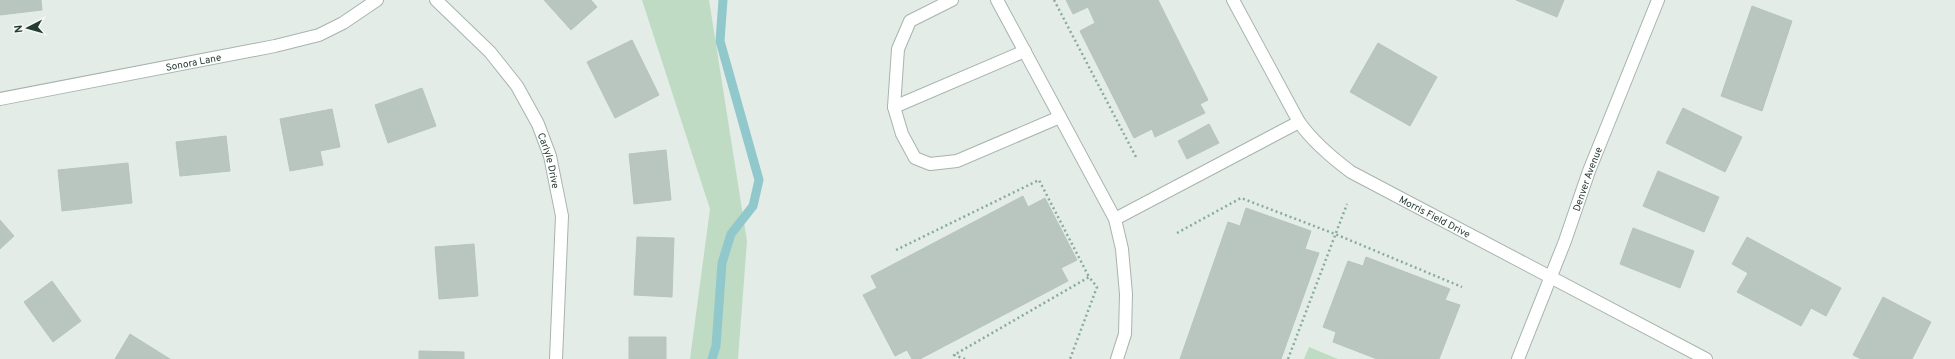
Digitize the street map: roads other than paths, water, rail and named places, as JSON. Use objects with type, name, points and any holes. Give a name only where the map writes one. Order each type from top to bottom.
[{"type":"street","name":"Sonora Lane","points":[[0,99],[319,35],[343,23],[377,0]]},
{"type":"street","name":"Carlyle Drive","points":[[436,0],[490,52],[517,86],[538,124],[550,156],[562,216],[556,359]]},
{"type":"street","points":[[952,0],[910,21],[898,49],[894,107],[902,134],[915,158],[930,164],[957,161],[1060,117]]},
{"type":"street","points":[[997,0],[1115,219],[1122,249],[1126,294],[1125,334],[1117,359]]},
{"type":"street","name":"Morris Field Drive","points":[[1233,0],[1299,122],[1308,135],[1332,158],[1351,172],[1706,359]]},
{"type":"street","name":"Denver Avenue","points":[[1518,359],[1565,241],[1589,171],[1658,0]]},
{"type":"street","points":[[894,107],[1025,51]]},
{"type":"street","points":[[1115,219],[1299,122]]},
{"type":"waterway","points":[[712,359],[716,346],[722,263],[731,234],[753,206],[759,180],[720,41],[723,0]]}]
